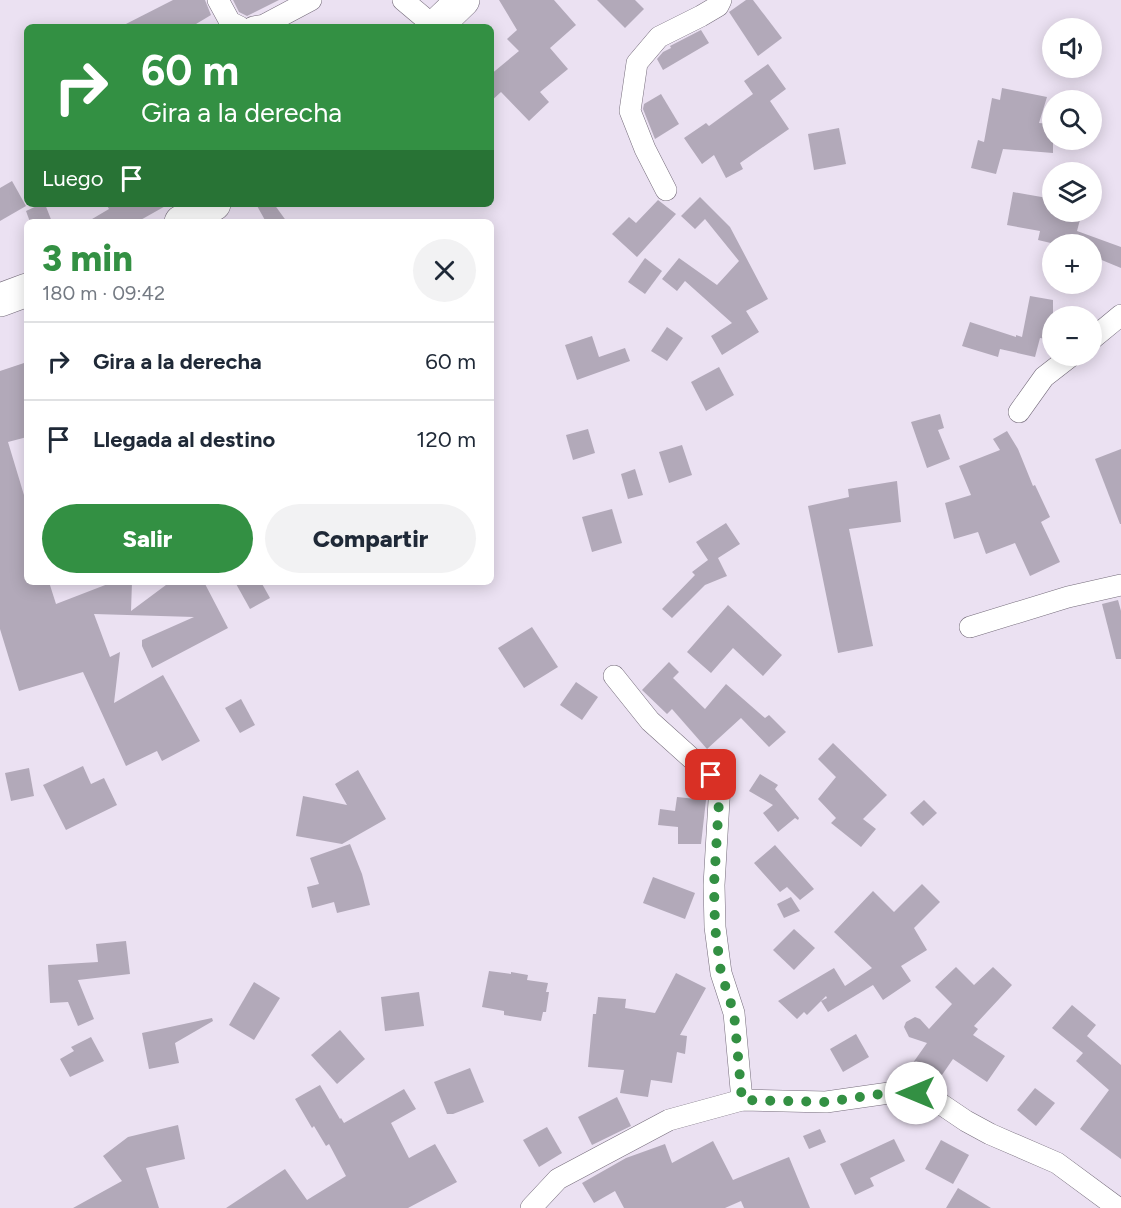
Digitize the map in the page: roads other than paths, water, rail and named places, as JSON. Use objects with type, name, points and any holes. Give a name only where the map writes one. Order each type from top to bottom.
[{"type":"main road","points":[[438,24],[463,0]]},
{"type":"main road","points":[[186,219],[208,207]]},
{"type":"main road","points":[[0,300],[24,291]]},
{"type":"street","points":[[218,0],[230,22],[234,24]]},
{"type":"street","points":[[266,24],[310,0]]},
{"type":"street","points":[[403,0],[431,24]]},
{"type":"street","points":[[666,190],[645,149],[630,111],[637,63],[658,37],[701,16],[718,6],[721,0]]},
{"type":"street","points":[[1102,331],[1121,315]]},
{"type":"street","points":[[1019,412],[1044,377],[1058,366]]},
{"type":"street","points":[[970,627],[1068,597],[1121,585]]},
{"type":"street","points":[[614,676],[650,721],[720,784],[714,885],[715,927],[721,973],[734,1013],[742,1100]]},
{"type":"street","points":[[531,1208],[558,1179],[669,1120],[742,1100],[826,1102],[894,1092],[916,1093],[932,1098],[990,1134],[1057,1163],[1118,1208]]}]
